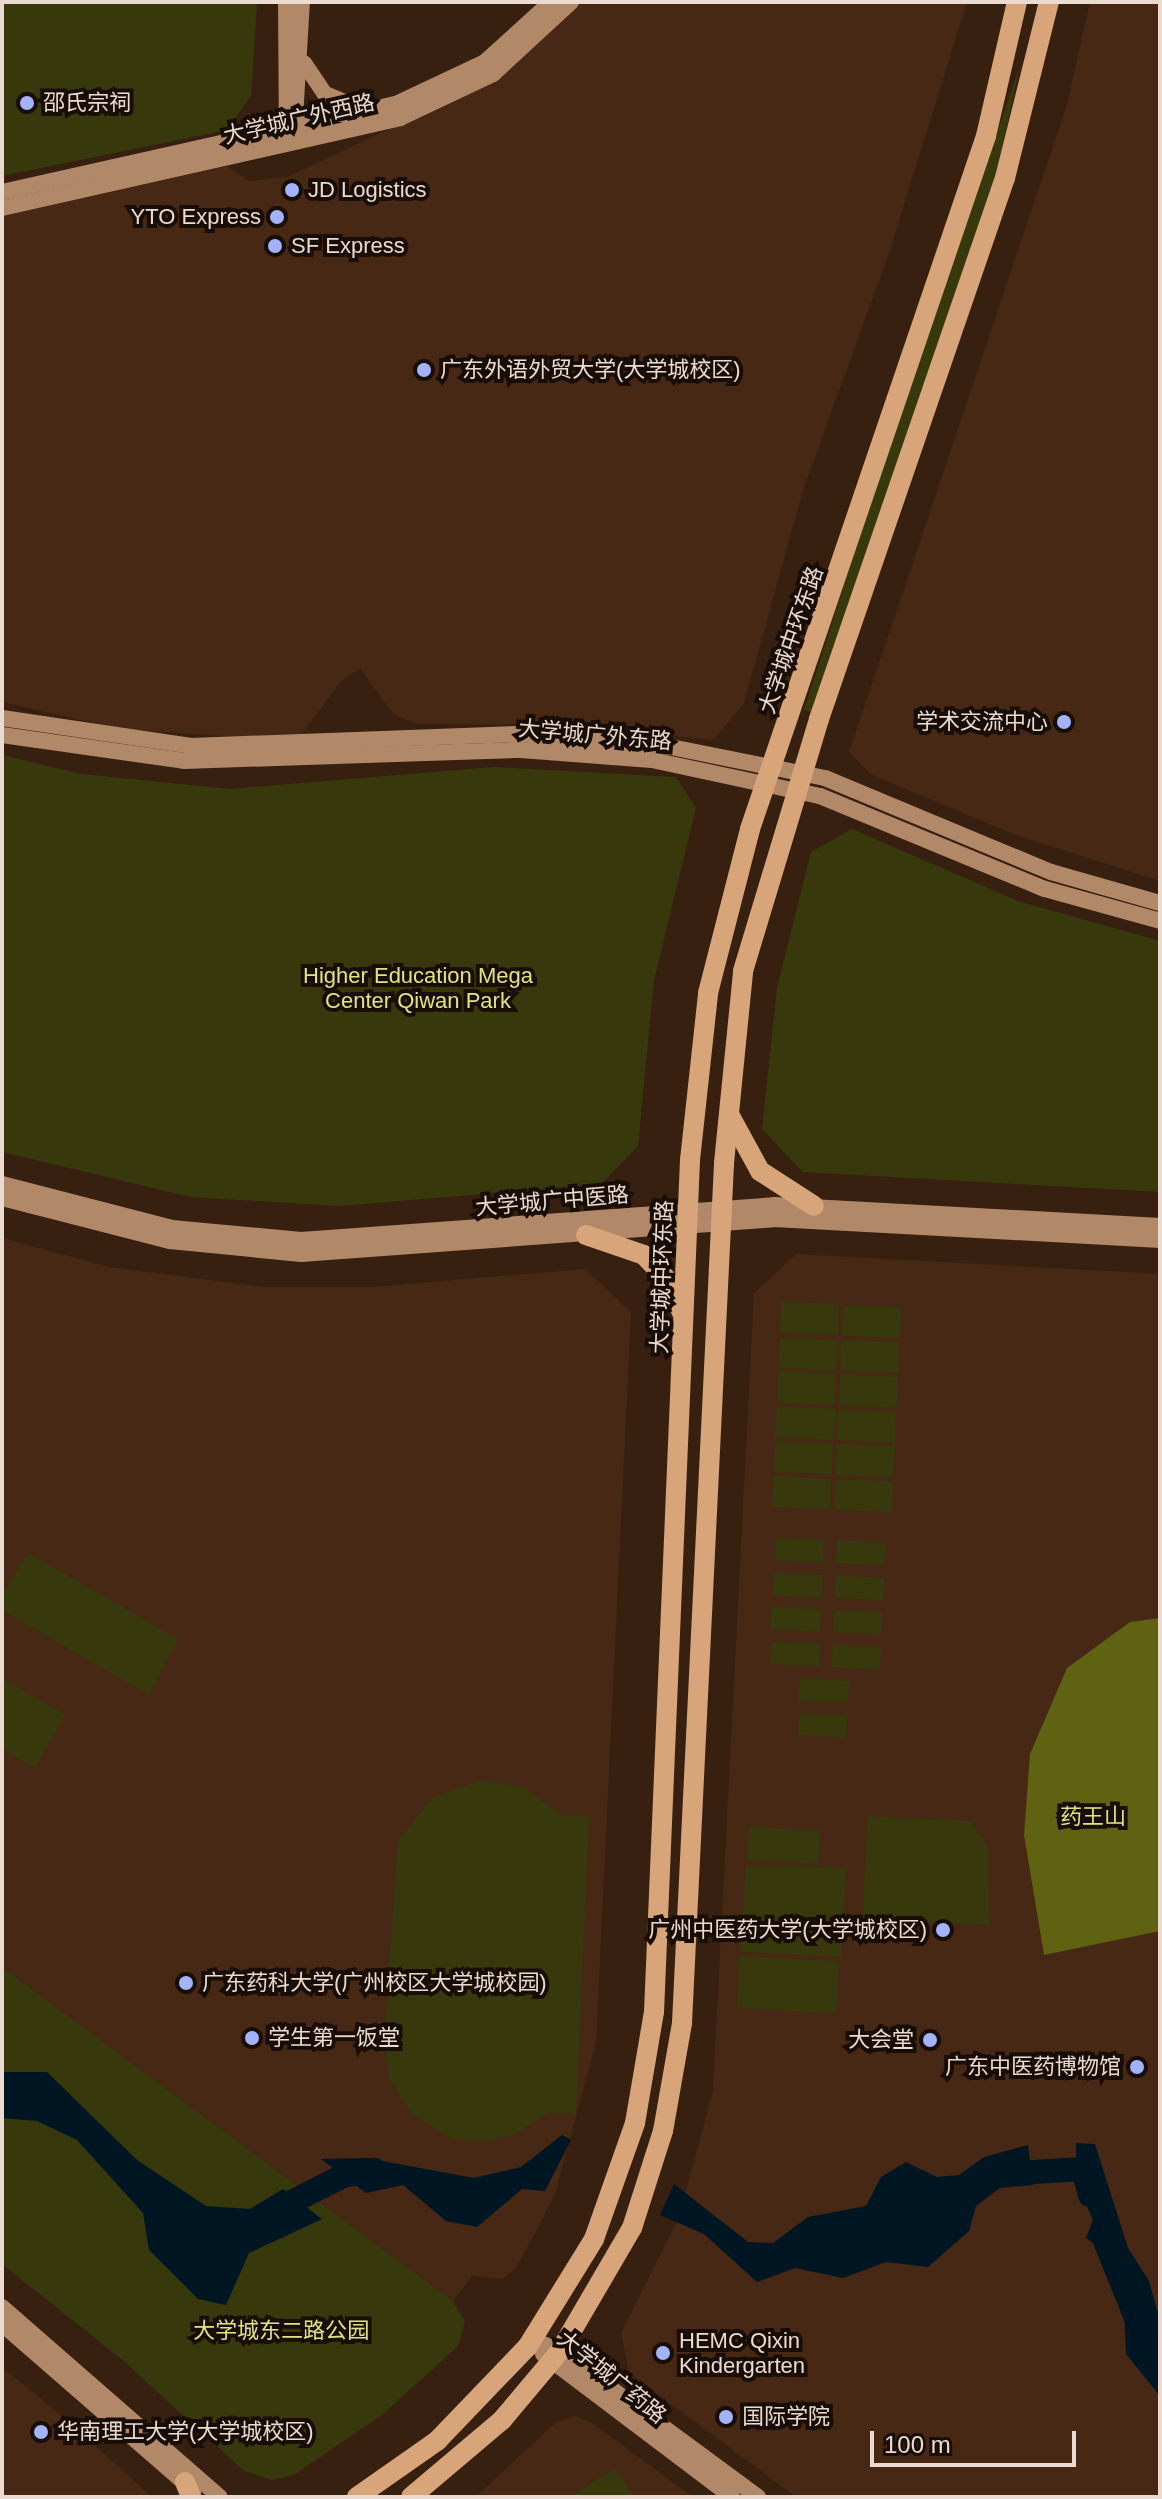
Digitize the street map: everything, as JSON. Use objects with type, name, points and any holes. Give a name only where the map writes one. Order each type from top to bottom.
[{"type":"main road","points":[[286,2],[290,133]]},
{"type":"main road","points":[[290,133],[303,61],[302,2]]},
{"type":"main road","name":"大学城广外西路","points":[[2,208],[370,110],[474,69],[551,2]]},
{"type":"main road","name":"大学城广外西路","points":[[2,192],[446,101],[519,55],[571,2]]},
{"type":"main road","points":[[411,2497],[474,2446],[556,2357],[611,2270],[642,2201],[680,2039],[728,1107],[743,971],[799,780],[1005,178],[1049,4],[1019,2]]},
{"type":"main road","name":"大学城中环东路","points":[[357,2497],[437,2441],[533,2340],[608,2207],[649,2050],[689,1218],[708,993],[731,888],[969,188],[1019,2]]},
{"type":"main road","points":[[1008,52],[1037,59]]},
{"type":"main road","points":[[303,61],[327,95],[370,110]]},
{"type":"main road","name":"大学城广外东路","points":[[2,718],[180,745],[519,734],[770,772],[1051,872],[1160,903]]},
{"type":"main road","name":"大学城广外东路","points":[[2,735],[102,753],[238,763],[556,750],[770,772]]},
{"type":"main road","name":"大学城广外东路","points":[[799,780],[1045,889],[1160,921]]},
{"type":"main road","points":[[728,1107],[760,1171],[814,1206]]},
{"type":"main road","name":"大学城广中医路","points":[[2,1184],[172,1228],[301,1240],[689,1218],[814,1206],[1160,1226]]},
{"type":"main road","name":"大学城广中医路","points":[[2,1198],[170,1241],[301,1254],[586,1235],[689,1218]]},
{"type":"main road","name":"大学城广中医路","points":[[722,1215],[1160,1240]]},
{"type":"main road","points":[[586,1235],[621,1243],[654,1264],[675,1293],[685,1326]]},
{"type":"main road","points":[[2,2307],[220,2497]]},
{"type":"main road","points":[[2,2324],[188,2489],[201,2497]]},
{"type":"main road","name":"大学城广药路","points":[[533,2340],[758,2497]]},
{"type":"main road","name":"大学城广药路","points":[[556,2357],[732,2497]]},
{"type":"shaded area","name":"广东外语外贸大学(大学城校区)","points":[[568,2],[967,2],[889,253],[804,487],[744,703],[713,740],[568,725],[417,724],[393,714],[360,668],[341,681],[302,734],[286,740],[121,729],[2,702],[2,214],[223,163],[249,181],[287,177],[485,84]]},
{"type":"shaded area","points":[[1090,2],[1160,2],[1160,881],[1013,834],[870,774],[849,752],[1066,108]]},
{"type":"shaded area","name":"广州中医药大学(大学城校区)","points":[[2,1238],[109,1267],[264,1287],[373,1287],[585,1269],[631,1312],[596,2042],[555,2194],[517,2267],[502,2279],[472,2276],[453,2301],[2,1967]]},
{"type":"shaded area","name":"广州中医药大学(大学城校区)","points":[[796,1254],[1160,1274],[1160,2497],[796,2497],[629,2373],[621,2332],[678,2220],[713,2091],[754,1293]]},
{"type":"shaded area","name":"华南理工大学(大学城校区)","points":[[2,2367],[62,2416],[152,2497],[2,2497]]},
{"type":"shaded area","points":[[575,2416],[592,2423],[693,2497],[476,2497],[555,2423]]},
{"type":"green space","points":[[2,2],[257,2],[251,96],[227,130],[2,176]]},
{"type":"green space","points":[[1020,65],[995,182],[813,713],[804,710]]},
{"type":"green space","name":"Higher Education Mega Center Qiwan Park","points":[[2,755],[81,774],[230,789],[494,767],[676,777],[696,808],[654,980],[638,1146],[601,1184],[339,1206],[191,1197],[2,1152]]},
{"type":"green space","points":[[852,829],[1018,901],[1160,941],[1160,1192],[803,1172],[762,1129],[777,988],[811,852]]},
{"type":"green space","points":[[781,1302],[839,1304],[838,1335],[780,1333]]},
{"type":"green space","points":[[843,1305],[901,1307],[900,1338],[842,1336]]},
{"type":"green space","points":[[780,1337],[838,1340],[836,1371],[779,1368]]},
{"type":"green space","points":[[841,1340],[899,1342],[898,1373],[840,1371]]},
{"type":"green space","points":[[778,1371],[836,1374],[835,1405],[777,1402]]},
{"type":"green space","points":[[840,1374],[898,1377],[897,1408],[839,1405]]},
{"type":"green space","points":[[777,1406],[835,1409],[834,1440],[775,1437]]},
{"type":"green space","points":[[838,1409],[896,1412],[895,1443],[837,1440]]},
{"type":"green space","points":[[775,1441],[833,1443],[832,1474],[774,1472]]},
{"type":"green space","points":[[837,1444],[895,1446],[893,1477],[835,1475]]},
{"type":"green space","points":[[774,1476],[831,1479],[830,1509],[772,1507]]},
{"type":"green space","points":[[835,1479],[893,1481],[892,1512],[834,1510]]},
{"type":"green space","points":[[776,1538],[824,1540],[823,1563],[775,1560]]},
{"type":"green space","points":[[837,1540],[886,1543],[885,1565],[836,1563]]},
{"type":"green space","points":[[28,1553],[178,1639],[149,1695],[2,1610],[2,1596]]},
{"type":"green space","points":[[774,1573],[823,1575],[822,1598],[773,1595]]},
{"type":"green space","points":[[836,1575],[884,1578],[883,1600],[835,1598]]},
{"type":"green space","points":[[772,1607],[821,1609],[820,1632],[771,1629]]},
{"type":"green space","points":[[834,1610],[882,1612],[881,1635],[833,1632]]},
{"type":"green space","name":"药王山","points":[[1160,1618],[1160,1931],[1044,1955],[1024,1835],[1030,1754],[1067,1668],[1130,1622]]},
{"type":"green space","points":[[771,1642],[820,1644],[819,1667],[770,1664]]},
{"type":"green space","points":[[833,1645],[881,1647],[880,1670],[831,1667]]},
{"type":"green space","points":[[2,1678],[65,1715],[35,1768],[2,1749]]},
{"type":"green space","points":[[800,1678],[849,1681],[848,1703],[799,1701]]},
{"type":"green space","points":[[799,1713],[847,1715],[846,1738],[798,1735]]},
{"type":"green space","points":[[482,1780],[524,1787],[561,1815],[589,1816],[576,2114],[548,2113],[514,2135],[483,2142],[451,2138],[411,2113],[389,2078],[384,2040],[398,1841],[432,1798]]},
{"type":"green space","points":[[868,1816],[970,1821],[988,1846],[989,1925],[862,1921]]},
{"type":"green space","points":[[749,1827],[820,1831],[818,1864],[747,1860]]},
{"type":"green space","points":[[746,1865],[846,1868],[841,1957],[740,1952]]},
{"type":"green space","points":[[739,1956],[839,1961],[837,2013],[737,2008]]},
{"type":"green space","name":"大学城东二路公园","points":[[2,1967],[453,2301],[465,2322],[458,2346],[382,2415],[294,2475],[272,2480],[244,2471],[125,2362],[2,2264]]},
{"type":"green space","points":[[615,2468],[634,2497],[570,2497]]},
{"type":"water","points":[[2,2072],[47,2072],[137,2160],[206,2206],[250,2209],[283,2189],[322,2219],[249,2253],[226,2305],[198,2299],[149,2250],[143,2213],[77,2140],[37,2121],[2,2118]]},
{"type":"water","points":[[562,2135],[571,2140],[545,2191],[522,2189],[477,2227],[446,2221],[403,2185],[366,2193],[321,2159],[366,2158],[474,2178],[521,2167]]},
{"type":"water","points":[[1076,2143],[1095,2144],[1128,2248],[1149,2281],[1160,2321],[1160,2396],[1126,2354],[1123,2282],[1108,2254],[1086,2238],[1093,2220],[1077,2184]]},
{"type":"water","points":[[1028,2145],[1033,2185],[1000,2188],[976,2206],[969,2231],[928,2267],[886,2262],[843,2278],[795,2268],[757,2282],[704,2234],[660,2215],[674,2184],[748,2242],[773,2243],[808,2217],[866,2206],[881,2177],[906,2162],[937,2177],[959,2175],[984,2157]]},
{"type":"waterway","points":[[999,2174],[1083,2169],[1090,2195]]},
{"type":"waterway","points":[[268,2214],[343,2176],[374,2170]]},
{"type":"waterway","points":[[1105,2241],[1147,2345],[1160,2352]]},
{"type":"place","name":"邵氏宗祠","points":[[27,103]]},
{"type":"place","name":"JD Logistics","points":[[292,190]]},
{"type":"place","name":"YTO Express","points":[[277,217]]},
{"type":"place","name":"SF Express","points":[[275,246]]},
{"type":"place","name":"广东外语外贸大学(大学城校区)","points":[[424,370]]},
{"type":"place","name":"学术交流中心","points":[[1064,722]]},
{"type":"place","name":"广州中医药大学(大学城校区)","points":[[943,1930]]},
{"type":"place","name":"广东药科大学(广州校区大学城校园)","points":[[186,1983]]},
{"type":"place","name":"学生第一饭堂","points":[[252,2038]]},
{"type":"place","name":"大会堂","points":[[930,2040]]},
{"type":"place","name":"广东中医药博物馆","points":[[1137,2067]]},
{"type":"place","name":"HEMC Qixin Kindergarten","points":[[663,2353]]},
{"type":"place","name":"国际学院","points":[[726,2417]]},
{"type":"place","name":"华南理工大学(大学城校区)","points":[[41,2432]]}]
